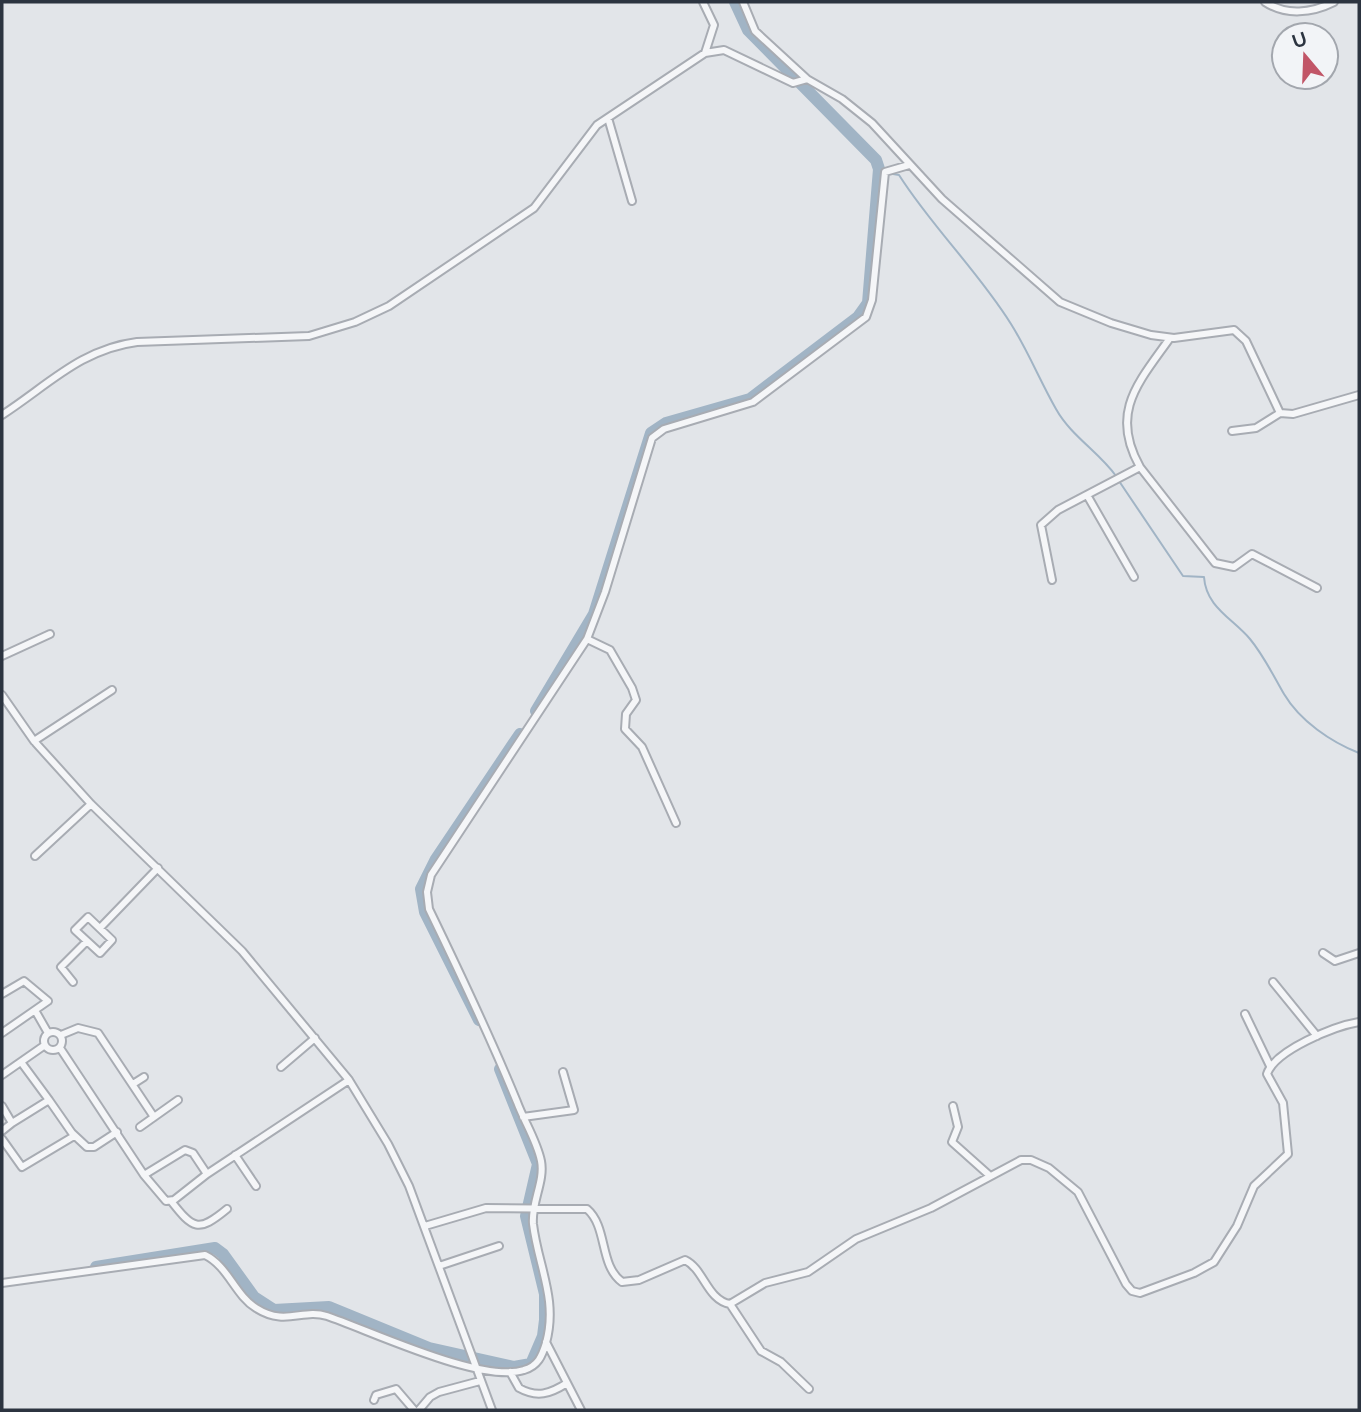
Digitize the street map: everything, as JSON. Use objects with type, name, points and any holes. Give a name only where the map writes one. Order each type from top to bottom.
[{"type":"street","points":[[703,2],[714,25],[705,53]]},
{"type":"street","points":[[743,2],[755,31],[802,81]]},
{"type":"street","points":[[1265,2],[1276,9],[1303,12],[1334,2]]},
{"type":"street","points":[[2,415],[76,361],[110,346],[137,342],[309,335],[366,317],[427,282],[484,239],[534,208],[591,131],[608,118],[705,53],[724,50],[842,99],[872,123],[909,165],[980,234],[1060,302],[1111,323],[1170,338],[1231,330],[1241,334],[1280,413]]},
{"type":"street","points":[[608,118],[632,201]]},
{"type":"street","points":[[2,1283],[205,1255],[216,1262],[248,1302],[266,1313],[285,1319],[326,1315],[421,1353],[510,1372],[533,1366],[541,1358],[547,1342],[551,1298],[528,1210],[541,1166],[490,1035],[429,909],[427,892],[431,875],[587,639],[605,592],[652,438],[664,429],[754,402],[866,317],[872,299],[885,172],[909,165]]},
{"type":"street","points":[[1170,338],[1139,382],[1126,414],[1126,432],[1140,467],[1215,563],[1234,567],[1247,556],[1254,555],[1317,588]]},
{"type":"street","points":[[1231,431],[1256,428],[1280,413],[1293,414],[1359,395]]},
{"type":"street","points":[[1052,580],[1041,525],[1058,510],[1140,467]]},
{"type":"street","points":[[1087,495],[1134,577]]},
{"type":"street","points":[[2,656],[50,634]]},
{"type":"street","points":[[587,639],[610,650],[632,688],[636,700],[626,714],[625,729],[642,747],[676,823]]},
{"type":"street","points":[[34,741],[112,690]]},
{"type":"street","points":[[2,695],[34,741],[91,804],[242,951],[349,1080],[398,1163],[425,1226],[492,1410]]},
{"type":"street","points":[[35,856],[91,804]]},
{"type":"street","points":[[100,928],[158,868]]},
{"type":"street","points":[[88,917],[112,940],[100,953],[87,941],[75,930],[88,917]]},
{"type":"street","points":[[73,982],[61,967],[87,941]]},
{"type":"street","points":[[1323,953],[1335,961],[1359,954]]},
{"type":"street","points":[[2,994],[26,982],[48,1001],[36,1012],[2,1033]]},
{"type":"street","points":[[1273,982],[1317,1036]]},
{"type":"street","points":[[2,1075],[45,1045],[48,1033],[36,1012]]},
{"type":"street","points":[[1245,1014],[1270,1066]]},
{"type":"street","points":[[730,1304],[765,1283],[808,1272],[856,1239],[931,1208],[989,1174],[1021,1160],[1031,1160],[1049,1168],[1087,1203],[1130,1289],[1140,1293],[1177,1280],[1214,1262],[1237,1226],[1254,1186],[1288,1154],[1283,1103],[1267,1074],[1270,1066],[1317,1036],[1359,1022]]},
{"type":"street","points":[[61,1035],[78,1028],[98,1033],[154,1116]]},
{"type":"street","points":[[48,1033],[55,1031],[61,1035]]},
{"type":"street","points":[[61,1035],[60,1048],[163,1200],[171,1201],[349,1080]]},
{"type":"street","points":[[281,1067],[315,1038]]},
{"type":"street","points":[[45,1045],[52,1050],[60,1048]]},
{"type":"street","points":[[21,1062],[74,1136],[90,1148],[117,1132]]},
{"type":"street","points":[[523,1117],[574,1110],[563,1072]]},
{"type":"street","points":[[133,1084],[144,1077]]},
{"type":"street","points":[[2,1131],[49,1100]]},
{"type":"street","points":[[140,1127],[178,1100]]},
{"type":"street","points":[[2,1106],[12,1123]]},
{"type":"street","points":[[953,1106],[958,1127],[952,1142],[989,1174]]},
{"type":"street","points":[[2,1139],[22,1167],[74,1136]]},
{"type":"street","points":[[144,1175],[185,1150],[192,1153],[207,1174]]},
{"type":"street","points":[[235,1155],[256,1186]]},
{"type":"street","points":[[171,1201],[186,1220],[197,1226],[205,1226],[227,1209]]},
{"type":"street","points":[[425,1226],[474,1210],[582,1208],[590,1211],[598,1223],[610,1263],[622,1282],[639,1280],[685,1260],[696,1268],[721,1301],[730,1304],[761,1351],[781,1363],[809,1389]]},
{"type":"street","points":[[439,1266],[499,1246]]},
{"type":"street","points":[[547,1342],[581,1410]]},
{"type":"street","points":[[510,1372],[519,1388],[536,1394],[552,1393],[567,1383]]},
{"type":"street","points":[[374,1400],[376,1395],[396,1389],[416,1410],[439,1392],[480,1381]]},
{"type":"waterway","points":[[536,711],[594,614],[651,433],[666,423],[750,399],[858,317],[868,303],[879,169],[876,160],[748,30],[735,2]]},
{"type":"waterway","points":[[893,174],[899,175],[998,305],[1017,334],[1062,419],[1116,476]]},
{"type":"waterway","points":[[1119,481],[1183,576],[1204,577],[1215,604],[1255,645],[1291,704],[1307,722],[1327,737],[1359,753]]},
{"type":"waterway","points":[[479,1020],[425,912],[421,889],[436,859],[520,734]]},
{"type":"waterway","points":[[96,1267],[215,1248],[223,1254],[254,1297],[274,1310],[329,1307],[429,1348],[514,1367],[531,1364],[543,1336],[545,1320],[545,1294],[526,1216],[538,1164],[500,1069]]}]
